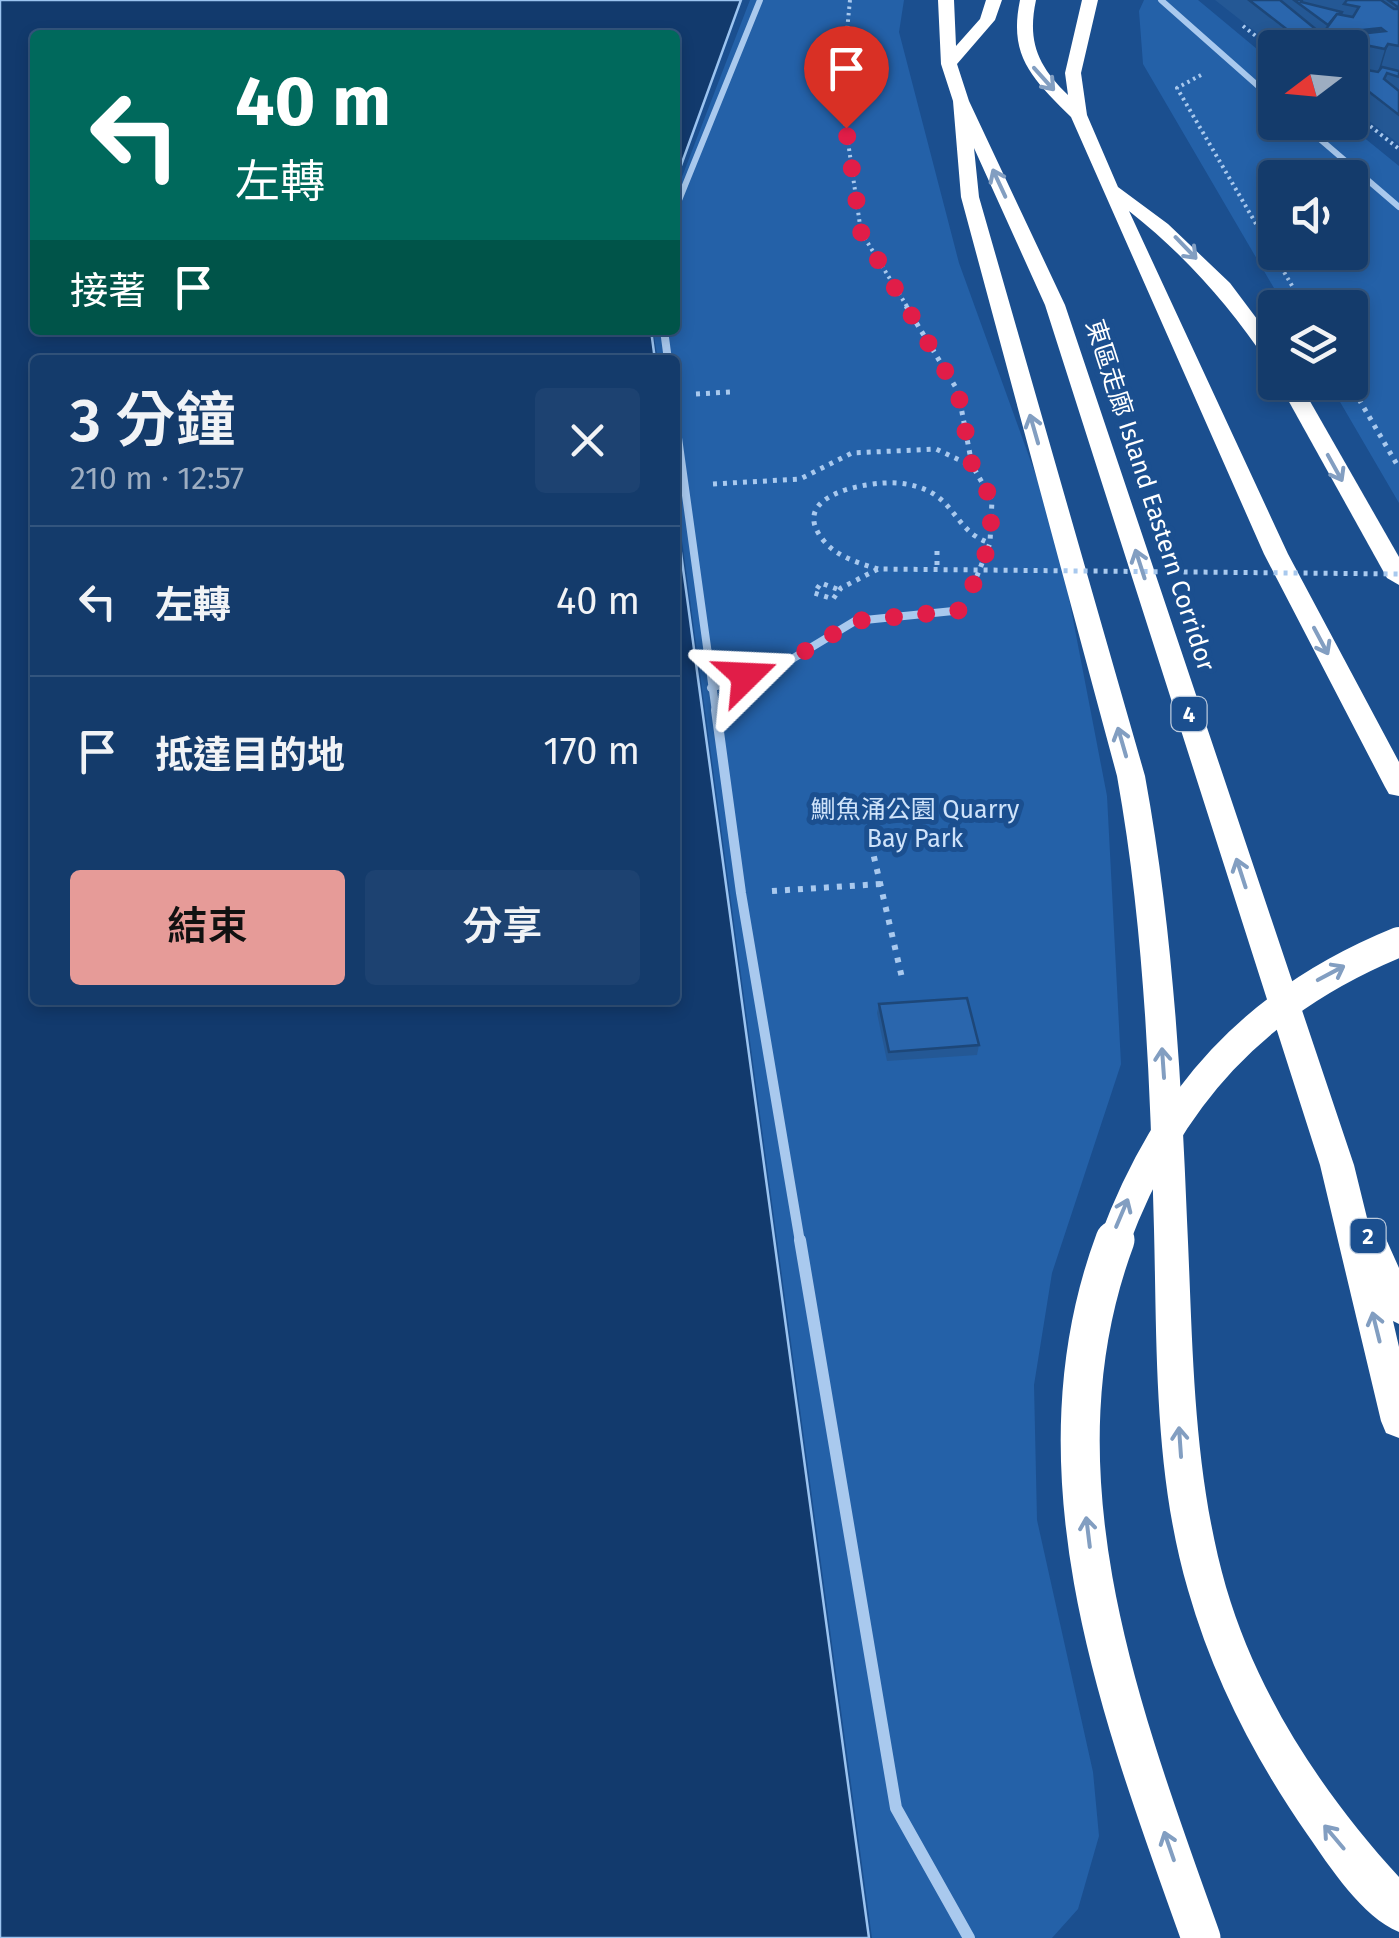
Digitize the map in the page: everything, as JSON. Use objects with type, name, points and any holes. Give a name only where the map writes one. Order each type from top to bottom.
[{"type":"highway","name":"東區走廊 Island Eastern Corridor","points":[[946,0],[949,64],[961,101],[1054,305],[1337,1165],[1399,1422]]},
{"type":"highway","points":[[949,64],[987,20],[994,0]]},
{"type":"highway","points":[[1028,0],[1020,36],[1034,70],[1079,115]]},
{"type":"highway","points":[[1090,0],[1073,73],[1079,115],[1276,554],[1399,788]]},
{"type":"highway","points":[[961,101],[967,184],[974,214],[1132,776],[1142,831],[1161,1028],[1182,1465],[1195,1540],[1219,1623],[1254,1706],[1286,1766],[1324,1825],[1399,1910]]},
{"type":"highway","points":[[1114,192],[1177,238],[1248,314],[1258,331]]},
{"type":"highway","points":[[1298,400],[1399,576]]},
{"type":"highway","points":[[1200,1938],[1129,1733],[1096,1598],[1081,1466],[1081,1403],[1097,1298],[1115,1228],[1139,1174],[1184,1100],[1216,1061],[1252,1027],[1325,974],[1399,942]]},
{"type":"highway","name":"2","points":[[1337,1165],[1399,1308]]},
{"type":"street","points":[[680,198],[760,0]]},
{"type":"street","points":[[1162,0],[1258,86]]},
{"type":"street","points":[[1321,140],[1399,207]]},
{"type":"street","points":[[680,455],[741,893],[896,1808],[968,1938]]},
{"type":"street","points":[[711,688],[782,665],[855,621],[963,610]]},
{"type":"path","points":[[850,0],[842,93],[861,232],[958,392],[972,465],[992,500],[990,543],[963,610]]},
{"type":"path","points":[[1229,60],[1177,88],[1295,290]]},
{"type":"path","points":[[1368,124],[1399,149]]},
{"type":"path","points":[[690,394],[730,392]]},
{"type":"path","points":[[1359,400],[1399,468]]},
{"type":"path","points":[[684,486],[800,479],[852,453],[936,449],[972,465]]},
{"type":"path","points":[[990,543],[972,538],[943,499],[918,487],[868,482],[831,494],[818,507],[813,521],[818,539],[832,552],[878,569],[1399,576]]},
{"type":"path","points":[[937,551],[937,570]]},
{"type":"path","points":[[837,588],[820,583],[814,593],[834,598],[841,588],[878,569]]},
{"type":"path","points":[[868,831],[902,978]]},
{"type":"path","points":[[741,893],[881,884]]},
{"type":"green space","name":"鰂魚涌公園 Quarry Bay Park","points":[[750,0],[904,0],[899,32],[959,263],[1056,531],[1107,796],[1121,1064],[1052,1273],[1034,1385],[1037,1520],[1093,1772],[1099,1836],[1078,1909],[1052,1938],[872,1938],[680,526],[680,355],[657,355],[654,335],[680,335],[680,182]]},
{"type":"green space","points":[[1144,0],[1198,0],[1258,50],[1258,140],[1367,140],[1399,166],[1399,503],[1339,400],[1368,400],[1368,290],[1275,290],[1263,270],[1368,270],[1368,160],[1258,160],[1258,261],[1143,64],[1139,11]]},
{"type":"shaded area","points":[[0,0],[741,0],[680,168],[680,30],[30,30],[30,335],[652,335],[654,355],[30,355],[30,1005],[680,1005],[680,546],[869,1938],[0,1938]]},
{"type":"building","points":[[1249,0],[1280,0],[1317,30],[1288,30]]},
{"type":"building","points":[[1294,0],[1302,0],[1342,12],[1328,25]]},
{"type":"building","points":[[1347,0],[1381,0],[1399,9],[1399,46],[1388,44],[1385,49],[1368,46],[1368,33],[1385,31],[1381,28],[1326,29],[1337,14],[1353,17],[1359,7],[1344,4]]},
{"type":"building","points":[[1382,67],[1399,71],[1399,77],[1387,73],[1384,79],[1399,91],[1399,115],[1368,91],[1368,70],[1378,72]]},
{"type":"building","points":[[967,998],[979,1045],[889,1052],[879,1004]]},
{"type":"route","points":[[746,676],[782,665],[855,621],[963,610],[990,543],[992,500],[972,465],[958,392],[861,232],[846,128]]}]
